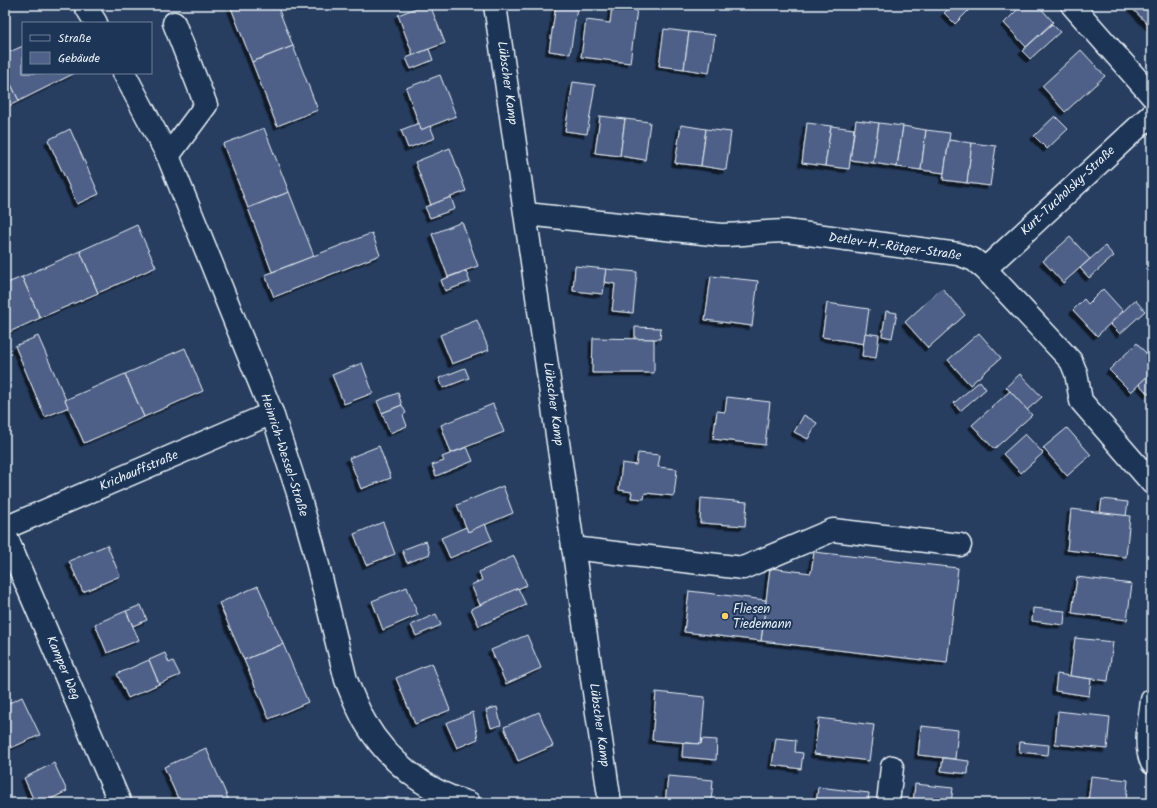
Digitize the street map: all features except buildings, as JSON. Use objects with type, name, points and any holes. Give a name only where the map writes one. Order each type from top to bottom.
[{"type":"street","points":[[85,5],[95,22]]},
{"type":"street","name":"Lübscher Kamp","points":[[495,5],[610,803]]},
{"type":"street","points":[[1072,5],[1152,96]]},
{"type":"street","points":[[168,156],[206,105],[174,23]]},
{"type":"street","name":"Heinrich-Wessel-Straße","points":[[125,74],[168,156],[272,413],[313,545],[346,680],[359,711],[377,740],[395,761],[417,778],[440,792],[455,799],[469,803]]},
{"type":"street","name":"Kurt-Tucholsky-Straße","points":[[985,269],[1152,114]]},
{"type":"street","name":"Detlev-H.-Rötger-Straße","points":[[526,214],[721,235],[786,231],[958,254],[974,260],[985,269],[1071,361],[1076,373],[1081,401],[1152,483]]},
{"type":"street","name":"Krichauffstraße","points":[[5,528],[272,413]]},
{"type":"street","points":[[573,548],[743,568],[833,530],[960,545]]},
{"type":"street","name":"Kamper Weg","points":[[5,534],[120,803]]},
{"type":"street","points":[[1152,700],[1147,744],[1152,763]]},
{"type":"street","points":[[888,803],[892,767]]},
{"type":"place","name":"Fliesen Tiedemann","points":[[725,616]]}]
